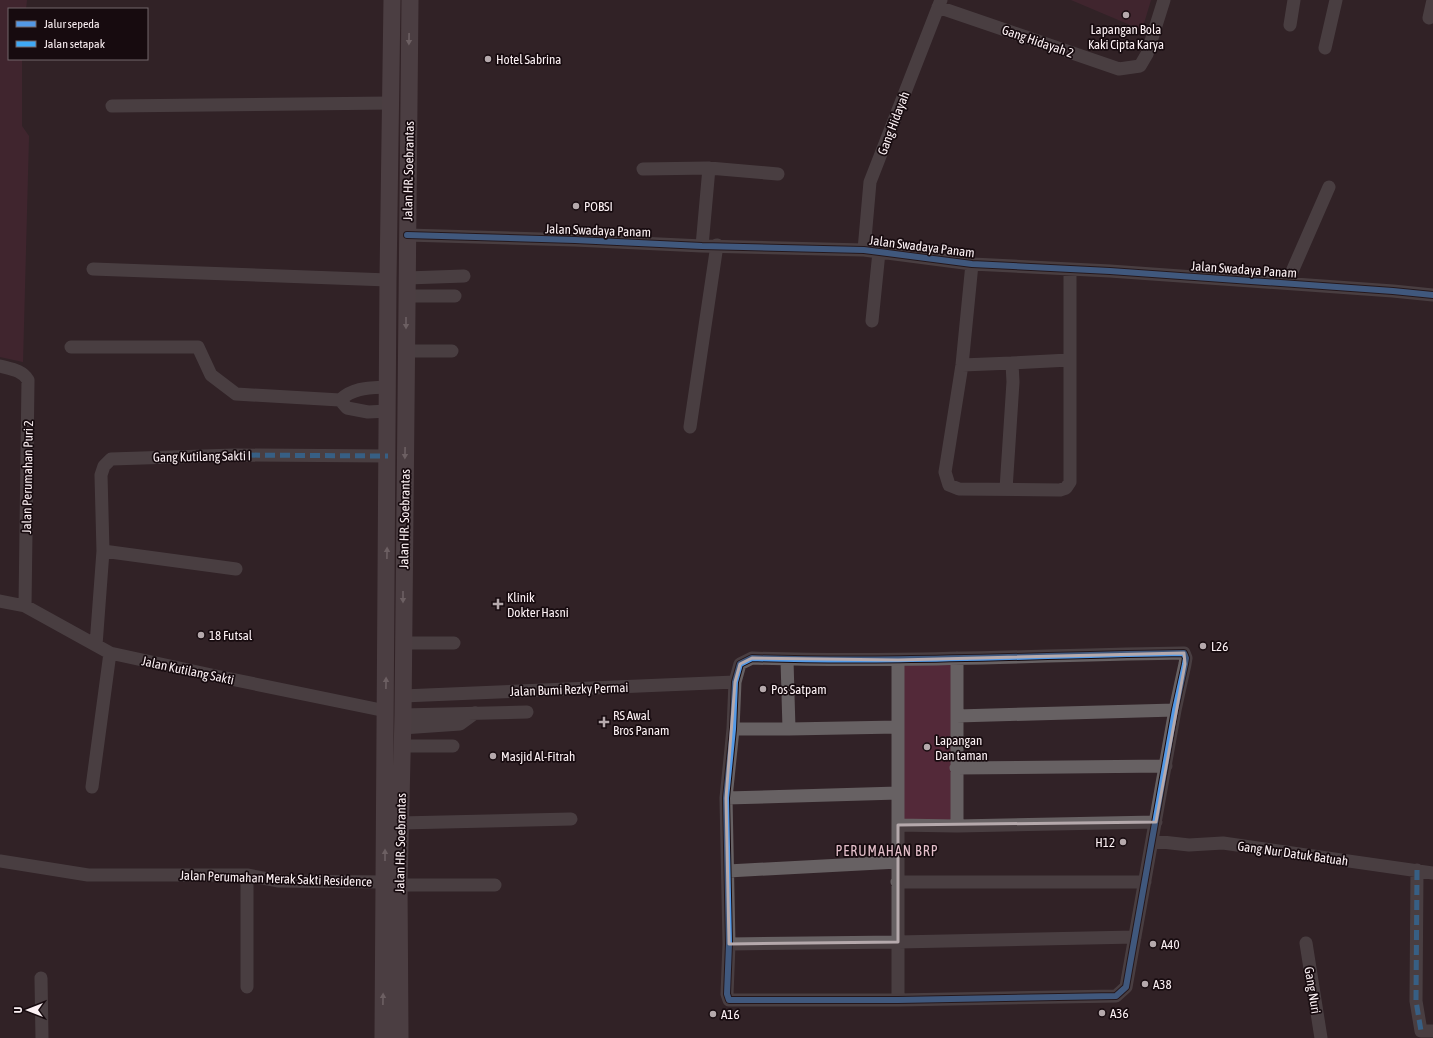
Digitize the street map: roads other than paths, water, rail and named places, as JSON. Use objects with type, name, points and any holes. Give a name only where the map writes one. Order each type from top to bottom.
[{"type":"main road","name":"Jalan HR. Soebrantas","points":[[383,1038],[392,884],[400,823],[403,696],[403,643],[395,574],[388,456],[388,280],[392,0]]},
{"type":"main road","name":"Jalan HR. Soebrantas","points":[[400,1038],[392,884],[386,711],[395,574],[406,351],[410,0]]},
{"type":"street","name":"Gang Hidayah 2","points":[[940,4],[1119,69],[1140,66],[1147,54],[1164,0]]},
{"type":"street","points":[[1290,25],[1294,0]]},
{"type":"street","points":[[1325,48],[1336,0]]},
{"type":"street","points":[[1429,18],[1433,0]]},
{"type":"street","name":"Gang Hidayah","points":[[864,250],[870,182],[940,4]]},
{"type":"street","points":[[112,106],[391,103]]},
{"type":"street","points":[[643,169],[709,168],[778,174]]},
{"type":"street","points":[[702,246],[709,168]]},
{"type":"street","points":[[1287,283],[1329,187]]},
{"type":"street","name":"Jalan Swadaya Panam","points":[[407,235],[575,240],[702,246],[717,245],[864,250],[972,264],[1393,290],[1433,295]]},
{"type":"street","points":[[690,427],[717,245]]},
{"type":"street","points":[[872,321],[879,252]]},
{"type":"street","points":[[972,264],[962,365],[945,472],[949,485],[959,489],[1060,490],[1066,488],[1070,482],[1070,269]]},
{"type":"street","points":[[93,269],[388,280]]},
{"type":"street","points":[[407,278],[464,276]]},
{"type":"street","points":[[406,296],[455,296]]},
{"type":"street","points":[[71,346],[198,347],[211,375],[236,394],[340,400],[348,393],[366,388],[388,388]]},
{"type":"street","points":[[406,351],[452,351]]},
{"type":"street","points":[[962,365],[1069,360]]},
{"type":"street","points":[[1006,489],[1013,382],[1012,363]]},
{"type":"street","name":"Jalan Perumahan Puri 2","points":[[0,366],[17,370],[26,375],[28,380],[25,606]]},
{"type":"street","points":[[340,400],[347,408],[368,412],[388,411]]},
{"type":"street","name":"Gang Kutilang Sakti I","points":[[96,645],[103,551],[102,475],[104,466],[111,459],[235,455],[388,456]]},
{"type":"street","points":[[103,551],[236,569]]},
{"type":"street","name":"Jalan Kutilang Sakti","points":[[0,601],[25,606],[110,653],[386,711]]},
{"type":"street","points":[[403,643],[454,643]]},
{"type":"street","points":[[92,787],[110,653]]},
{"type":"street","points":[[1184,653],[1186,658],[1185,664],[1175,710],[1126,987],[1116,996],[898,1000],[729,1000],[727,994],[729,944],[726,798],[734,729],[735,682],[740,664],[752,658],[787,660],[898,660],[1184,653]]},
{"type":"street","points":[[957,658],[957,826]]},
{"type":"street","points":[[787,660],[789,730]]},
{"type":"street","points":[[898,660],[898,1000]]},
{"type":"street","name":"Jalan Bumi Rezky Permai","points":[[403,696],[735,682]]},
{"type":"street","points":[[957,716],[1175,710]]},
{"type":"street","points":[[402,722],[475,713],[527,712]]},
{"type":"street","points":[[734,729],[789,730],[898,727]]},
{"type":"street","points":[[402,746],[453,746]]},
{"type":"street","points":[[956,768],[1166,766]]},
{"type":"street","points":[[726,798],[898,793]]},
{"type":"street","points":[[400,823],[571,819]]},
{"type":"street","points":[[898,825],[957,826],[1156,822]]},
{"type":"street","name":"Gang Nur Datuk Batuah","points":[[1153,841],[1189,845],[1223,843],[1433,873]]},
{"type":"street","name":"Jalan Perumahan Merak Sakti Residence","points":[[0,861],[88,875],[247,875],[279,881],[494,885]]},
{"type":"street","points":[[728,871],[898,862]]},
{"type":"street","points":[[1416,870],[1416,1001],[1421,1031],[1433,1031]]},
{"type":"street","points":[[247,875],[247,987]]},
{"type":"street","points":[[897,882],[1145,882]]},
{"type":"street","points":[[729,944],[1135,937]]},
{"type":"street","name":"Gang Nuri","points":[[1306,943],[1321,1038]]},
{"type":"street","points":[[41,978],[42,1038]]},
{"type":"place","name":"Lapangan Bola Kaki Cipta Karya","points":[[1126,15]]},
{"type":"place","name":"Hotel Sabrina","points":[[488,59]]},
{"type":"place","name":"POBSI","points":[[576,206]]},
{"type":"place","name":"Klinik Dokter Hasni","points":[[498,604]]},
{"type":"place","name":"18 Futsal","points":[[201,635]]},
{"type":"place","name":"L26","points":[[1203,646]]},
{"type":"place","name":"Pos Satpam","points":[[763,689]]},
{"type":"place","name":"RS Awal Bros Panam","points":[[604,722]]},
{"type":"place","name":"Lapangan Dan taman","points":[[927,747]]},
{"type":"place","name":"Masjid Al-Fitrah","points":[[493,756]]},
{"type":"place","name":"H12","points":[[1123,842]]},
{"type":"place","name":"A40","points":[[1153,944]]},
{"type":"place","name":"A38","points":[[1145,984]]},
{"type":"place","name":"A36","points":[[1102,1013]]},
{"type":"place","name":"A16","points":[[713,1014]]},
{"type":"district","name":"PERUMAHAN BRP","points":[[887,851]]}]
